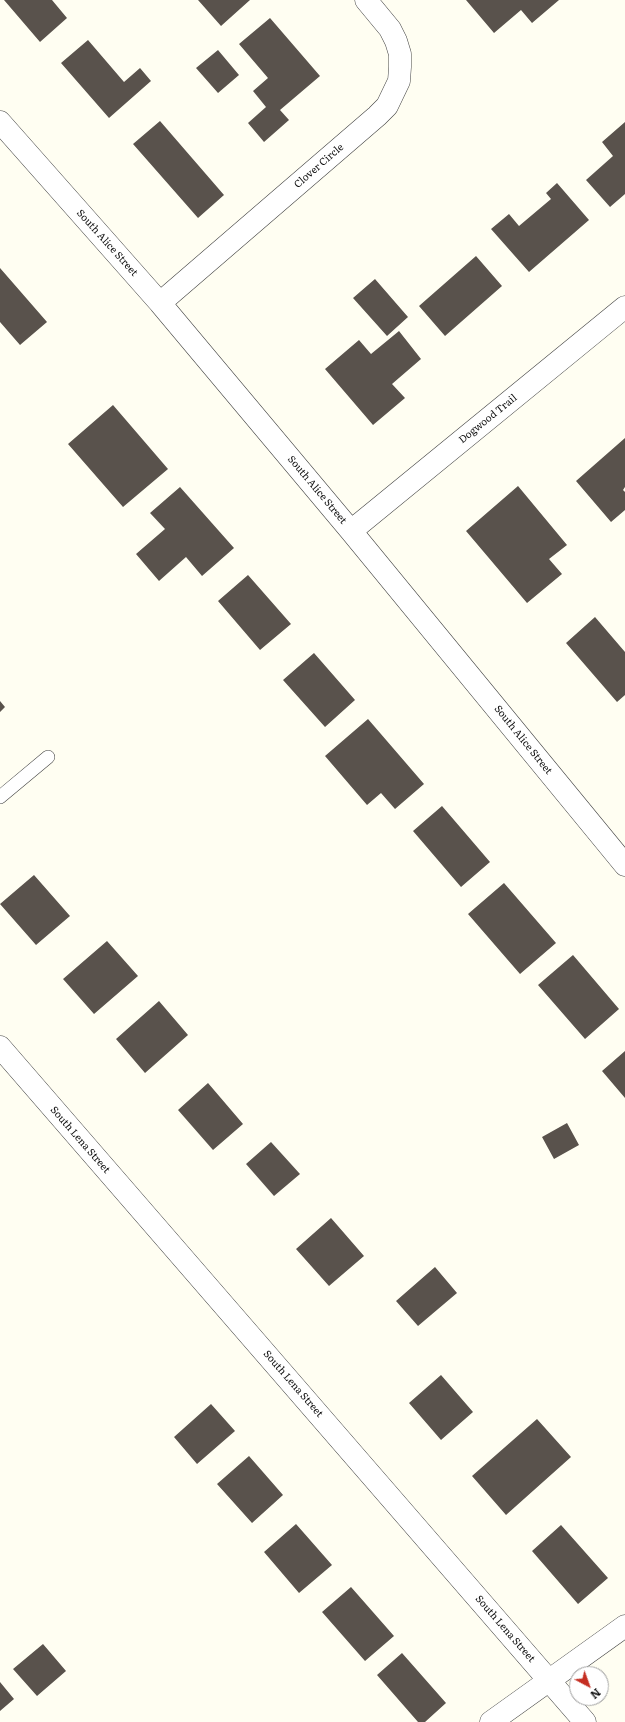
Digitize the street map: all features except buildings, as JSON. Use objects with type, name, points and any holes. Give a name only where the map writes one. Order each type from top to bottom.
[{"type":"street","name":"Clover Circle","points":[[160,303],[387,106],[394,94],[398,81],[400,54],[390,29],[366,0]]},
{"type":"street","name":"South Alice Street","points":[[0,122],[160,303],[351,531],[625,865]]},
{"type":"street","name":"Dogwood Trail","points":[[351,531],[625,307]]},
{"type":"street","name":"South Lena Street","points":[[0,1047],[585,1722]]},
{"type":"street","points":[[491,1722],[625,1626]]},
{"type":"lane","points":[[0,797],[48,757]]}]
